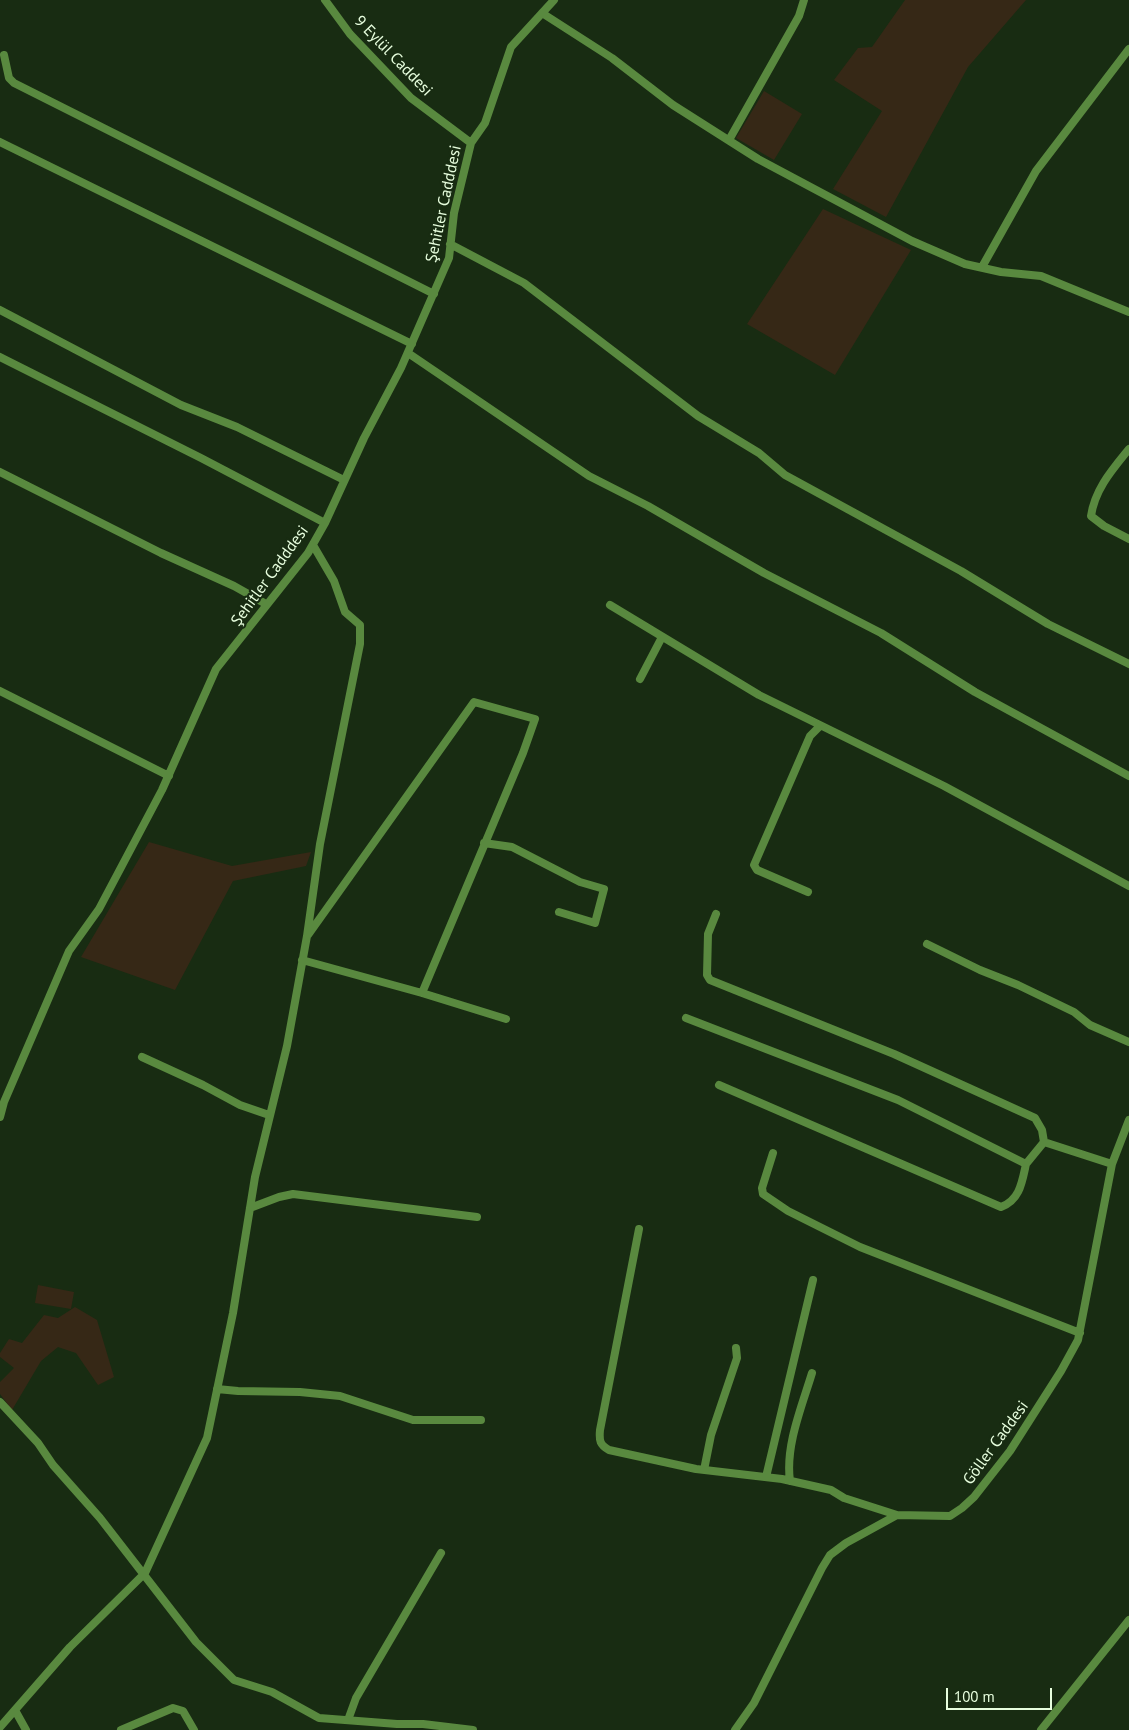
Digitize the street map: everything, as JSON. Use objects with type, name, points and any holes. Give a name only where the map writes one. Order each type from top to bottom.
[{"type":"street","name":"9 Eylül Caddesi","points":[[325,0],[350,34],[411,98],[471,143]]},
{"type":"street","name":"Şehitler Cadddesi","points":[[0,1117],[4,1102],[69,951],[99,909],[169,776],[216,669],[313,545],[325,522],[408,353],[449,258],[454,213],[471,143],[485,123],[511,47],[554,0]]},
{"type":"street","points":[[729,140],[794,24],[804,0]]},
{"type":"street","points":[[542,13],[612,58],[673,106],[787,176],[912,241],[964,264],[1041,276],[1129,312]]},
{"type":"street","points":[[982,267],[1036,171],[1129,49]]},
{"type":"street","points":[[4,55],[9,78],[14,83],[434,294]]},
{"type":"street","points":[[0,142],[412,344]]},
{"type":"street","points":[[450,244],[524,283],[698,416],[759,453],[784,475],[961,570],[1048,624],[1129,664]]},
{"type":"street","points":[[0,310],[182,405],[237,427],[344,480]]},
{"type":"street","points":[[408,353],[589,476],[648,506],[764,573],[880,633],[968,688],[1129,776]]},
{"type":"street","points":[[0,357],[325,522]]},
{"type":"street","points":[[1129,449],[1100,486],[1094,498],[1091,516],[1129,539]]},
{"type":"street","points":[[0,472],[161,553],[234,586],[266,604]]},
{"type":"street","points":[[0,1727],[16,1712],[70,1647],[145,1573],[207,1438],[234,1313],[254,1177],[286,1046],[307,936],[320,844],[351,696],[360,635],[360,625],[345,612],[334,581],[313,545]]},
{"type":"street","points":[[610,606],[759,695],[944,786],[1129,886]]},
{"type":"street","points":[[640,679],[662,637]]},
{"type":"street","points":[[0,691],[169,776]]},
{"type":"street","points":[[307,936],[474,702],[534,719],[523,753],[422,992]]},
{"type":"street","points":[[808,892],[757,870],[754,865],[810,736],[820,726]]},
{"type":"street","points":[[484,844],[512,847],[580,882],[604,890],[595,922],[559,912]]},
{"type":"street","points":[[716,914],[708,934],[707,975],[710,980],[894,1054],[1035,1118],[1042,1130],[1044,1142],[1026,1164],[1018,1193],[1010,1204],[1001,1207],[719,1085]]},
{"type":"street","points":[[926,944],[1074,1012],[1090,1025],[1129,1042]]},
{"type":"street","points":[[302,960],[422,992],[506,1019]]},
{"type":"street","points":[[686,1018],[898,1100],[1026,1164]]},
{"type":"street","points":[[142,1057],[179,1076],[204,1085],[240,1105],[268,1115]]},
{"type":"street","name":"Göller Caddesi","points":[[896,1515],[950,1516],[962,1508],[992,1476],[1061,1371],[1080,1333],[1112,1164],[1129,1120]]},
{"type":"street","points":[[1044,1142],[1112,1164]]},
{"type":"street","points":[[773,1153],[762,1188],[763,1194],[788,1211],[860,1248],[1080,1333]]},
{"type":"street","points":[[250,1208],[293,1194],[477,1217]]},
{"type":"street","points":[[639,1229],[599,1440],[602,1446],[609,1450],[704,1470],[766,1477],[831,1490],[844,1498],[896,1515]]},
{"type":"street","points":[[766,1477],[812,1280]]},
{"type":"street","points":[[704,1470],[711,1435],[737,1358],[736,1348]]},
{"type":"street","points":[[790,1481],[791,1454],[812,1373]]},
{"type":"street","points":[[217,1388],[238,1391],[300,1392],[340,1396],[413,1420],[481,1420]]},
{"type":"street","points":[[0,1402],[38,1443],[53,1465],[145,1573],[196,1642],[234,1680],[272,1692],[304,1712],[319,1718],[423,1724],[473,1730]]},
{"type":"street","points":[[735,1730],[754,1703],[830,1555],[846,1543],[896,1515]]},
{"type":"street","points":[[348,1720],[356,1698],[442,1553]]},
{"type":"street","points":[[1041,1730],[1129,1620]]},
{"type":"street","points":[[121,1730],[173,1708],[183,1711],[194,1730]]},
{"type":"street","points":[[16,1712],[26,1730]]},
{"type":"shaded area","points":[[905,0],[1026,0],[968,67],[886,217],[833,189],[882,111],[834,80],[858,48],[872,47]]},
{"type":"shaded area","points":[[764,91],[802,114],[774,160],[736,138]]},
{"type":"shaded area","points":[[823,209],[911,250],[835,375],[747,324]]},
{"type":"shaded area","points":[[149,842],[232,866],[311,852],[306,866],[233,881],[175,990],[81,957]]},
{"type":"shaded area","points":[[38,1285],[74,1292],[71,1309],[35,1303]]},
{"type":"shaded area","points":[[75,1307],[97,1320],[114,1377],[98,1385],[76,1353],[58,1347],[41,1361],[12,1410],[0,1394],[0,1382],[14,1368],[0,1357],[0,1353],[9,1339],[22,1343],[44,1315],[58,1318]]}]
